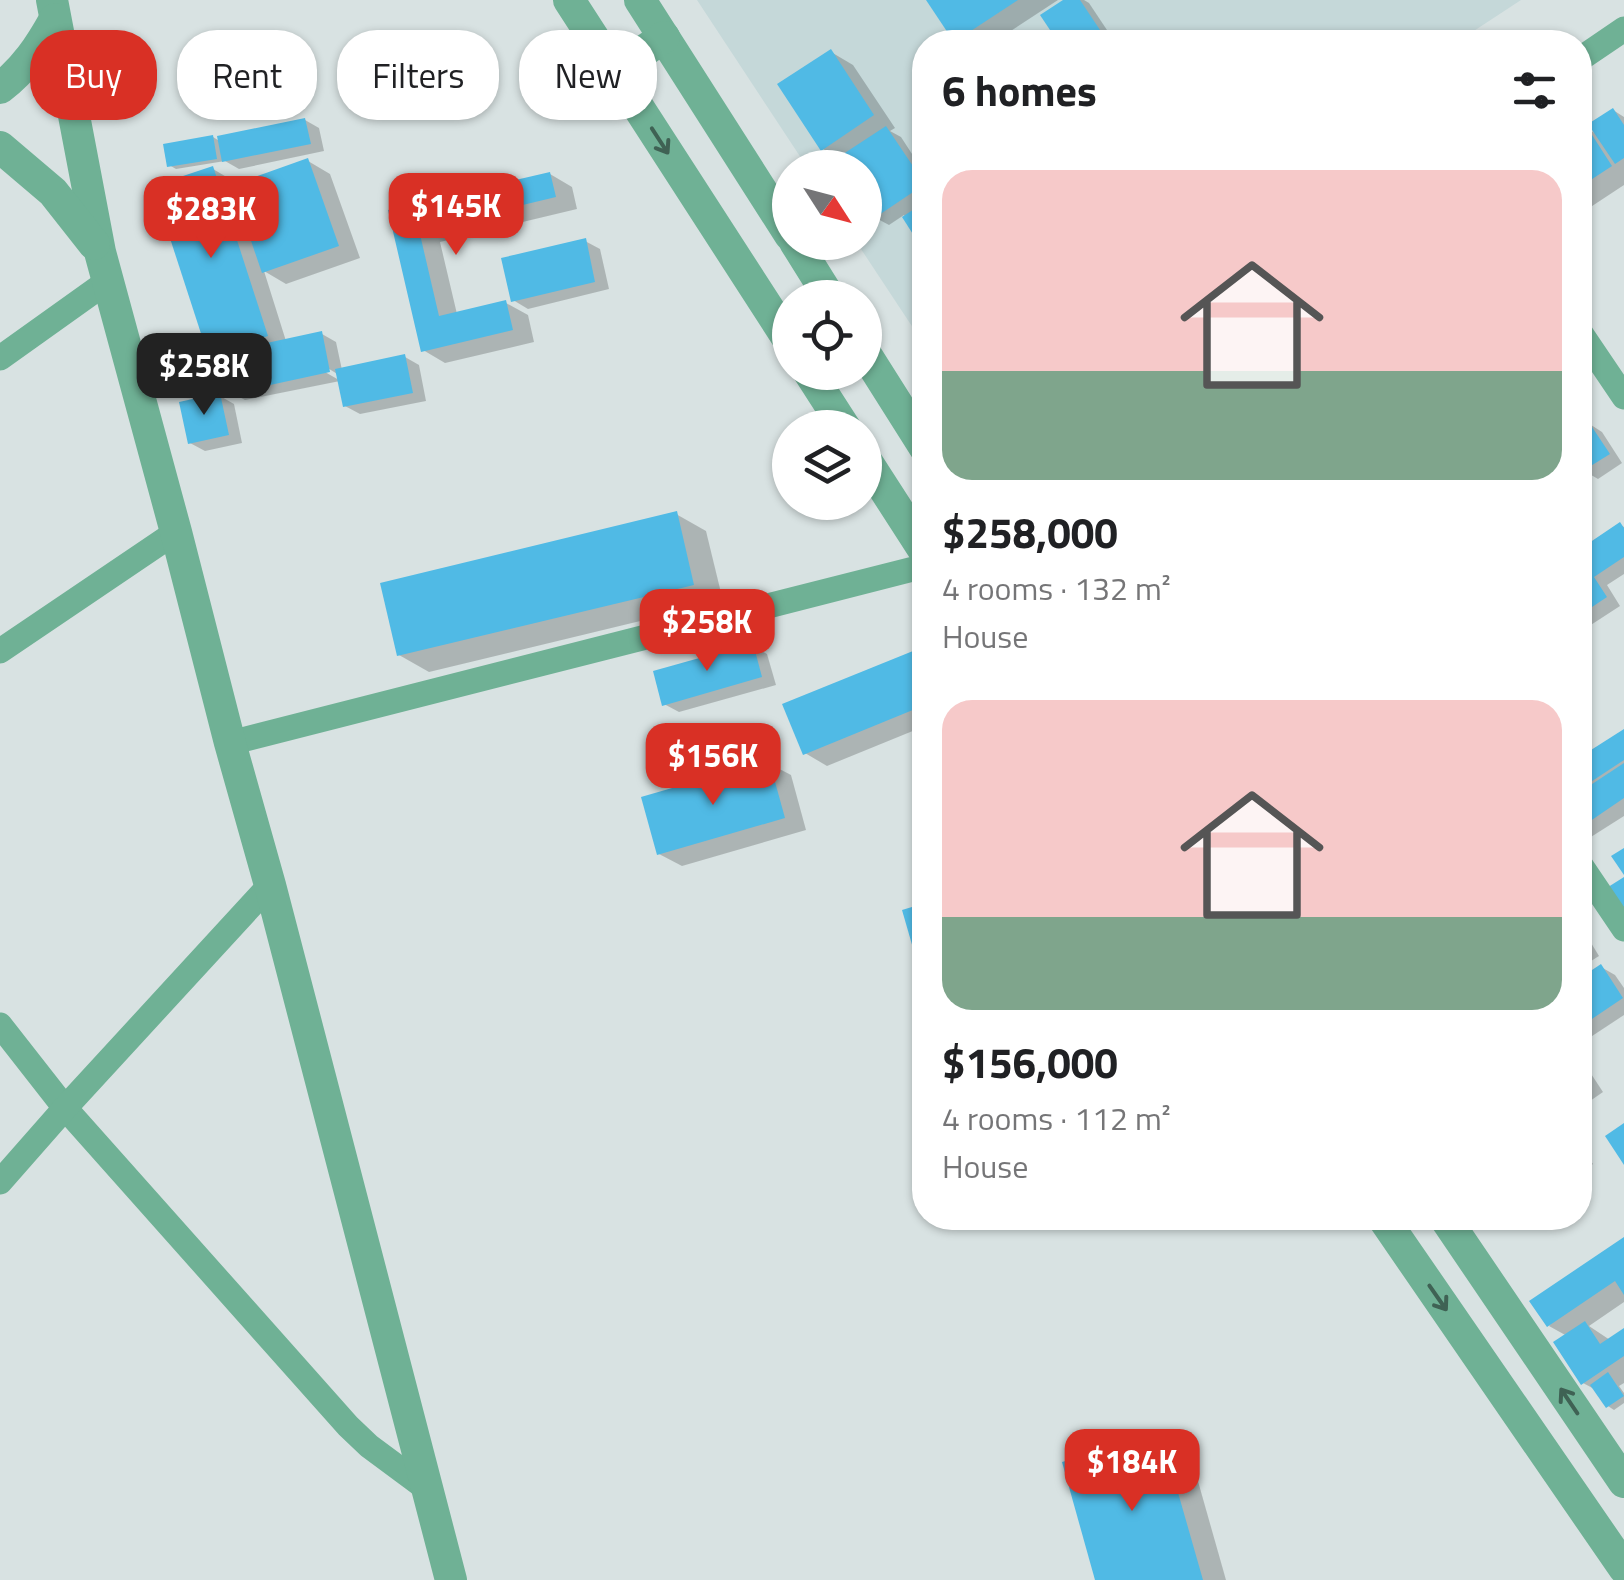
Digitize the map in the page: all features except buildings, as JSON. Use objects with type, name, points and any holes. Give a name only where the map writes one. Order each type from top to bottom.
[{"type":"street","points":[[569,0],[588,30]]},
{"type":"street","points":[[640,0],[772,207]]},
{"type":"street","points":[[0,88],[35,54],[54,10]]},
{"type":"street","points":[[54,10],[104,267],[451,1580]]},
{"type":"street","points":[[1592,51],[1624,29]]},
{"type":"street","points":[[657,42],[664,37]]},
{"type":"street","points":[[647,120],[772,314]]},
{"type":"street","points":[[0,147],[53,192],[72,214],[104,267]]},
{"type":"street","points":[[0,358],[104,267]]},
{"type":"street","points":[[1592,350],[1624,397]]},
{"type":"street","points":[[882,381],[912,428]]},
{"type":"street","points":[[882,485],[912,532]]},
{"type":"street","points":[[0,650],[176,532]]},
{"type":"street","points":[[230,743],[912,569]]},
{"type":"street","points":[[1592,882],[1624,929]]},
{"type":"street","points":[[0,1182],[270,885]]},
{"type":"street","points":[[0,1025],[65,1108],[348,1426],[427,1488]]},
{"type":"street","points":[[1390,1230],[1624,1568]]},
{"type":"street","points":[[1453,1230],[1624,1482]]},
{"type":"shaded area","points":[[697,0],[1521,0],[1475,30],[912,30],[912,326],[868,260],[882,260],[882,150],[796,150]]}]
